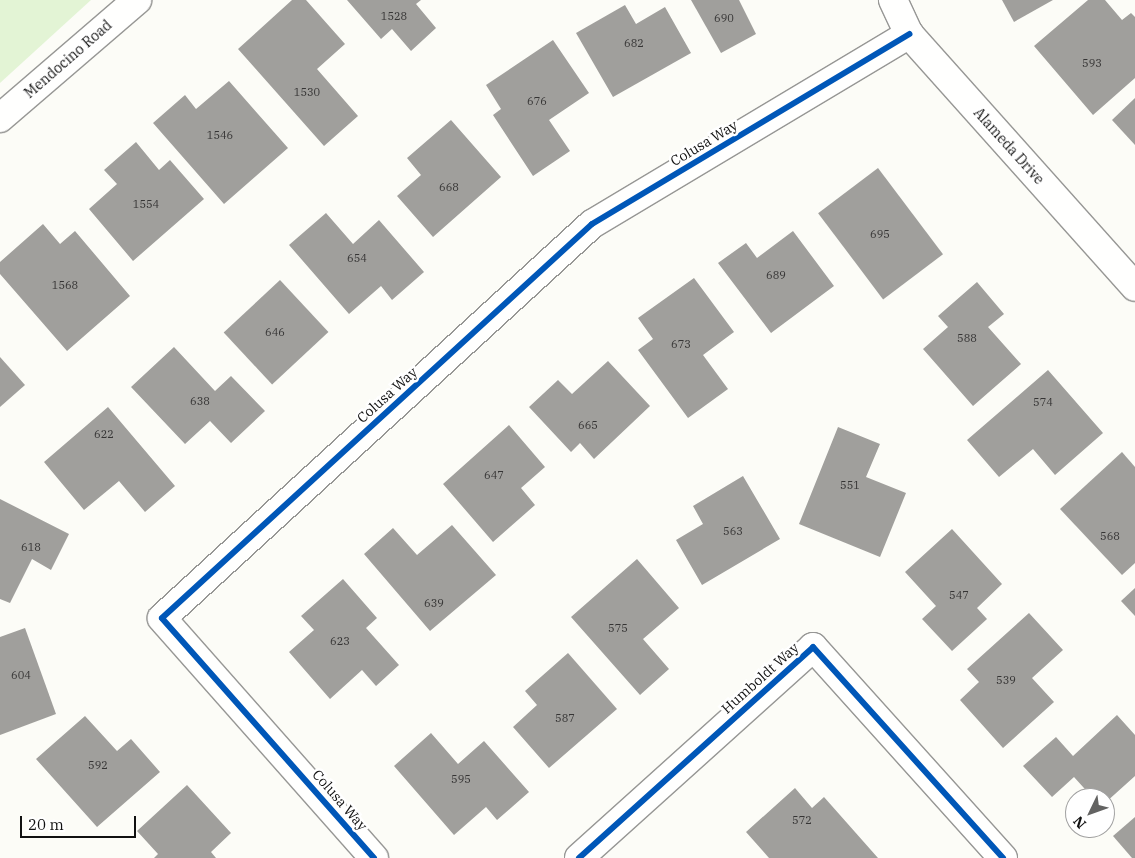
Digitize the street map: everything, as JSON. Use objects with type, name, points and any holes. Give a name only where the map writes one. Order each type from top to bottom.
[{"type":"street","name":"Mendocino Road","points":[[0,118],[137,0]]},
{"type":"street","name":"Alameda Drive","points":[[893,0],[909,34],[1135,287]]},
{"type":"street","name":"Colusa Way","points":[[374,858],[162,618],[592,224],[909,34]]},
{"type":"street","name":"Humboldt Way","points":[[579,858],[813,647],[1003,858]]},
{"type":"green space","points":[[0,0],[91,0],[0,83]]},
{"type":"building","points":[[292,0],[306,0],[345,44],[317,69],[358,116],[324,146],[238,49]]},
{"type":"building","points":[[347,0],[421,0],[416,4],[436,28],[411,51],[392,29],[381,39]]},
{"type":"building","points":[[691,0],[739,0],[756,34],[721,53]]},
{"type":"building","points":[[1002,0],[1053,0],[1014,22]]},
{"type":"building","points":[[1088,0],[1105,0],[1122,20],[1131,13],[1135,17],[1135,78],[1093,115],[1034,46]]},
{"type":"building","points":[[625,5],[636,24],[665,7],[691,53],[613,97],[576,33]]},
{"type":"building","points":[[553,40],[589,93],[549,120],[570,151],[533,176],[493,115],[501,109],[486,85]]},
{"type":"building","points":[[229,81],[288,148],[224,204],[153,123],[185,95],[196,109]]},
{"type":"building","points":[[1135,98],[1135,145],[1112,120]]},
{"type":"building","points":[[451,120],[501,177],[433,237],[397,196],[421,175],[407,158]]},
{"type":"building","points":[[136,142],[159,170],[170,160],[204,199],[133,261],[89,209],[117,184],[104,170]]},
{"type":"building","points":[[878,168],[943,254],[883,299],[818,213]]},
{"type":"building","points":[[326,213],[353,244],[379,220],[424,272],[392,300],[381,286],[349,314],[289,245]]},
{"type":"building","points":[[43,224],[60,244],[75,231],[130,296],[67,351],[0,274],[0,262]]},
{"type":"building","points":[[793,231],[834,286],[771,333],[718,263],[746,243],[757,258]]},
{"type":"building","points":[[694,278],[734,332],[703,355],[728,389],[688,418],[638,350],[653,339],[638,318]]},
{"type":"building","points":[[280,280],[328,332],[272,384],[224,333]]},
{"type":"building","points":[[977,282],[1004,314],[988,327],[1021,364],[973,406],[923,349],[948,327],[938,316]]},
{"type":"building","points":[[174,347],[215,391],[231,376],[265,411],[231,443],[210,421],[185,444],[131,387]]},
{"type":"building","points":[[0,357],[25,385],[0,407]]},
{"type":"building","points":[[608,361],[650,406],[594,459],[580,443],[571,452],[529,407],[558,380],[572,394]]},
{"type":"building","points":[[1048,370],[1103,433],[1055,475],[1033,449],[999,477],[967,440]]},
{"type":"building","points":[[108,407],[175,486],[145,512],[119,481],[84,510],[44,462]]},
{"type":"building","points":[[509,425],[545,467],[521,488],[535,505],[493,542],[443,484]]},
{"type":"building","points":[[838,427],[880,444],[866,477],[906,493],[880,557],[799,524]]},
{"type":"building","points":[[1122,452],[1135,467],[1135,563],[1122,575],[1060,509]]},
{"type":"building","points":[[743,476],[780,539],[702,585],[676,540],[703,524],[693,506]]},
{"type":"building","points":[[0,499],[69,534],[51,570],[32,559],[10,603],[0,599]]},
{"type":"building","points":[[452,525],[496,575],[430,631],[364,554],[393,528],[417,555]]},
{"type":"building","points":[[952,529],[1002,584],[977,608],[987,619],[952,651],[922,619],[936,606],[905,572]]},
{"type":"building","points":[[637,559],[679,608],[643,639],[669,669],[640,695],[571,617]]},
{"type":"building","points":[[343,579],[377,618],[366,628],[399,665],[376,686],[362,670],[330,699],[289,652],[314,630],[301,616]]},
{"type":"building","points":[[1135,588],[1135,616],[1121,601]]},
{"type":"building","points":[[1029,613],[1063,650],[1032,678],[1054,702],[1003,748],[960,700],[979,682],[967,669]]},
{"type":"building","points":[[25,628],[56,714],[0,735],[0,637]]},
{"type":"building","points":[[568,653],[617,709],[549,768],[513,727],[537,705],[525,691]]},
{"type":"building","points":[[1117,715],[1135,735],[1135,776],[1115,794],[1115,788],[1084,788],[1074,777],[1052,797],[1023,766],[1056,737],[1073,756]]},
{"type":"building","points":[[85,716],[117,751],[131,739],[160,772],[97,827],[36,759]]},
{"type":"building","points":[[431,733],[458,764],[484,741],[529,792],[497,820],[486,807],[454,835],[394,766]]},
{"type":"building","points":[[187,785],[231,833],[211,852],[216,858],[154,858],[158,854],[137,831]]},
{"type":"building","points":[[795,788],[812,808],[824,797],[878,858],[769,858],[746,832]]},
{"type":"building","points":[[1135,817],[1135,858],[1132,858],[1115,838],[1115,834]]},
{"type":"cycle path","points":[[374,858],[162,618],[592,224],[909,34]]},
{"type":"cycle path","points":[[579,858],[813,647],[1003,858]]}]
